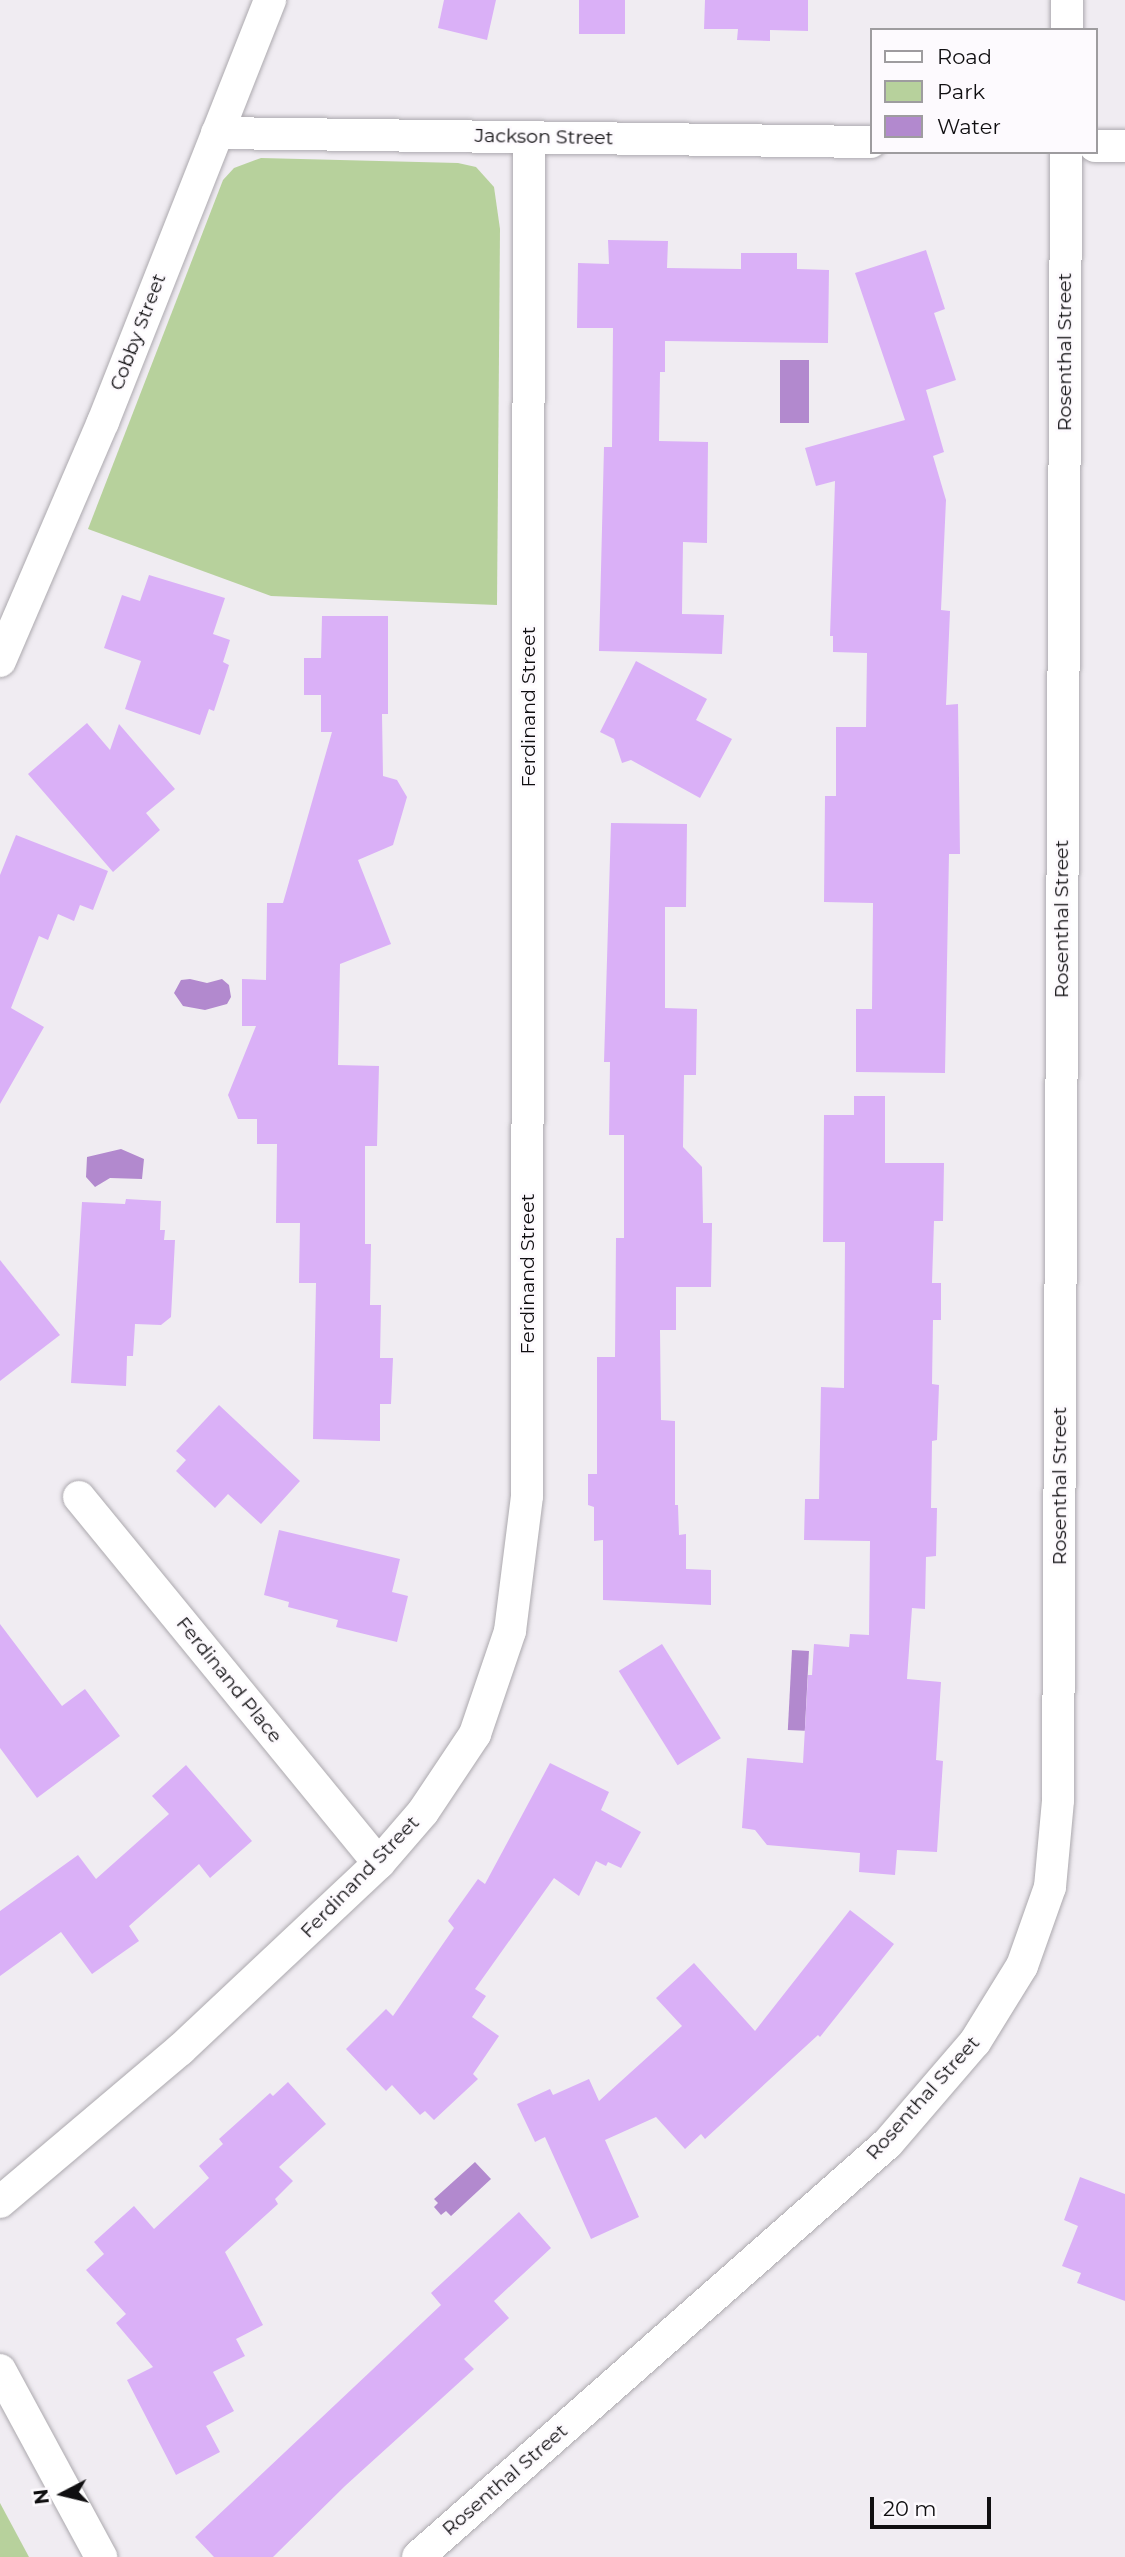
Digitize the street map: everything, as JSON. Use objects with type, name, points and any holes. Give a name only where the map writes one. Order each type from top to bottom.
[{"type":"street","name":"Cobby Street","points":[[0,661],[103,422],[270,0]]},
{"type":"street","points":[[1067,0],[1067,28]]},
{"type":"street","name":"Jackson Street","points":[[217,132],[870,142]]},
{"type":"street","name":"Ferdinand Street","points":[[0,2202],[180,2050],[379,1863],[424,1812],[475,1734],[510,1631],[527,1496],[529,137]]},
{"type":"street","points":[[1097,146],[1125,146]]},
{"type":"street","name":"Rosenthal Street","points":[[418,2557],[888,2143],[975,2042],[1022,1966],[1050,1886],[1058,1786],[1066,154]]},
{"type":"street","name":"Ferdinand Place","points":[[79,1497],[379,1863]]},
{"type":"street","points":[[0,2370],[101,2557]]},
{"type":"green space","points":[[261,158],[458,163],[476,167],[494,187],[500,229],[497,605],[271,596],[88,529],[223,180],[234,168]]},
{"type":"green space","points":[[0,2503],[29,2557],[0,2557]]},
{"type":"water","points":[[780,360],[809,360],[809,423],[780,423]]},
{"type":"water","points":[[222,979],[229,985],[231,997],[227,1004],[205,1010],[183,1006],[174,993],[181,980],[207,983]]},
{"type":"water","points":[[121,1149],[144,1159],[142,1179],[110,1178],[95,1187],[86,1177],[87,1157]]},
{"type":"water","points":[[792,1650],[809,1651],[805,1731],[788,1730]]},
{"type":"water","points":[[475,2162],[491,2179],[451,2216],[446,2211],[441,2215],[434,2207],[438,2203],[434,2199]]},
{"type":"building","points":[[444,0],[496,0],[487,40],[438,28]]},
{"type":"building","points":[[579,0],[625,0],[625,34],[579,34]]},
{"type":"building","points":[[705,0],[808,0],[808,31],[770,30],[770,41],[737,40],[738,29],[704,29]]},
{"type":"building","points":[[608,240],[668,241],[667,268],[741,269],[741,253],[797,253],[797,269],[829,270],[828,343],[665,341],[665,372],[660,372],[659,441],[708,442],[707,543],[683,542],[682,614],[724,615],[722,654],[599,651],[604,447],[612,447],[613,328],[577,328],[578,263],[609,264]]},
{"type":"building","points":[[926,250],[945,309],[934,313],[956,380],[926,390],[944,452],[933,456],[946,500],[941,610],[950,611],[946,705],[958,704],[960,854],[949,854],[945,1073],[856,1072],[856,1009],[872,1009],[873,903],[824,902],[825,796],[836,796],[836,727],[866,727],[867,653],[833,652],[833,636],[830,636],[835,481],[816,486],[805,448],[905,420],[855,273]]},
{"type":"building","points":[[149,575],[225,598],[213,634],[230,640],[223,662],[229,665],[214,711],[209,709],[200,735],[125,709],[141,661],[104,648],[122,595],[140,601]]},
{"type":"building","points":[[322,616],[388,616],[388,714],[382,714],[383,776],[397,780],[407,797],[393,845],[358,860],[391,944],[340,964],[338,1065],[379,1066],[377,1146],[365,1146],[365,1244],[371,1244],[370,1305],[381,1305],[380,1358],[393,1358],[391,1404],[380,1404],[380,1441],[313,1439],[316,1283],[299,1283],[300,1223],[276,1223],[277,1144],[257,1144],[257,1119],[238,1119],[228,1095],[256,1026],[242,1026],[242,979],[266,980],[267,903],[283,903],[332,732],[321,732],[321,695],[304,695],[304,658],[321,658]]},
{"type":"building","points":[[636,661],[707,699],[696,720],[732,739],[700,798],[631,760],[622,763],[614,739],[600,732]]},
{"type":"building","points":[[87,723],[110,750],[119,724],[175,789],[146,813],[160,830],[113,872],[28,774]]},
{"type":"building","points":[[611,823],[687,824],[686,907],[665,907],[665,1008],[697,1009],[696,1075],[684,1075],[683,1147],[702,1167],[703,1223],[712,1223],[711,1287],[676,1287],[676,1330],[660,1330],[661,1420],[675,1421],[675,1505],[678,1505],[679,1535],[686,1534],[686,1569],[711,1570],[711,1605],[603,1600],[603,1540],[594,1541],[594,1507],[588,1505],[588,1474],[597,1474],[597,1357],[615,1357],[616,1238],[624,1238],[624,1135],[609,1135],[610,1062],[604,1062]]},
{"type":"building","points":[[16,835],[108,871],[93,910],[80,905],[74,921],[58,914],[48,940],[39,936],[11,1008],[44,1027],[0,1104],[0,875]]},
{"type":"building","points":[[854,1096],[885,1096],[885,1163],[944,1163],[943,1221],[934,1221],[932,1283],[941,1283],[941,1320],[933,1320],[932,1384],[939,1385],[937,1440],[932,1441],[931,1508],[937,1508],[936,1556],[926,1557],[925,1609],[912,1608],[907,1679],[941,1682],[936,1760],[943,1761],[937,1852],[897,1850],[895,1875],[859,1872],[860,1853],[767,1845],[755,1830],[742,1828],[747,1758],[803,1763],[808,1675],[812,1675],[814,1644],[849,1647],[850,1634],[869,1635],[870,1541],[804,1540],[805,1499],[819,1499],[821,1387],[844,1388],[845,1242],[823,1242],[824,1115],[854,1115]]},
{"type":"building","points":[[126,1199],[161,1201],[160,1230],[165,1230],[164,1240],[175,1240],[171,1317],[161,1325],[135,1324],[133,1356],[127,1356],[126,1386],[71,1383],[82,1202],[125,1204]]},
{"type":"building","points":[[0,1260],[60,1335],[0,1381]]},
{"type":"building","points":[[219,1405],[300,1481],[261,1524],[228,1494],[215,1508],[176,1471],[186,1460],[176,1451]]},
{"type":"building","points":[[279,1530],[400,1559],[392,1592],[408,1596],[397,1642],[336,1627],[338,1620],[288,1607],[289,1602],[264,1595]]},
{"type":"building","points":[[0,1624],[62,1706],[85,1689],[120,1736],[37,1798],[0,1748]]},
{"type":"building","points":[[662,1644],[721,1738],[678,1765],[619,1671]]},
{"type":"building","points":[[550,1763],[609,1792],[601,1810],[641,1832],[621,1868],[608,1862],[606,1866],[596,1861],[579,1896],[554,1878],[475,1989],[486,1996],[472,2017],[499,2036],[473,2074],[478,2079],[434,2120],[425,2111],[420,2115],[392,2085],[386,2091],[346,2049],[386,2009],[393,2016],[454,1928],[448,1921],[478,1879],[485,1884]]},
{"type":"building","points":[[186,1765],[252,1841],[210,1878],[199,1864],[129,1926],[139,1941],[92,1974],[61,1932],[0,1976],[0,1911],[78,1855],[96,1879],[169,1814],[152,1796]]},
{"type":"building","points":[[850,1910],[894,1944],[820,2037],[818,2035],[705,2139],[701,2134],[685,2149],[656,2117],[605,2140],[639,2217],[591,2239],[545,2137],[535,2142],[517,2104],[550,2089],[553,2095],[589,2079],[599,2101],[682,2026],[656,1998],[694,1963],[755,2031]]},
{"type":"building","points":[[288,2082],[326,2124],[279,2167],[293,2181],[275,2199],[278,2204],[225,2252],[263,2325],[236,2339],[245,2356],[213,2372],[234,2411],[206,2426],[220,2452],[176,2475],[127,2380],[153,2367],[116,2323],[126,2314],[86,2270],[104,2254],[94,2242],[134,2206],[154,2229],[209,2178],[199,2166],[223,2144],[219,2139],[270,2093],[273,2096]]},
{"type":"building","points":[[1080,2177],[1125,2194],[1125,2301],[1077,2283],[1081,2273],[1062,2266],[1078,2226],[1064,2220]]},
{"type":"building","points":[[519,2212],[551,2248],[494,2301],[509,2318],[464,2359],[474,2369],[345,2486],[273,2557],[214,2557],[195,2537],[441,2305],[431,2293]]}]
